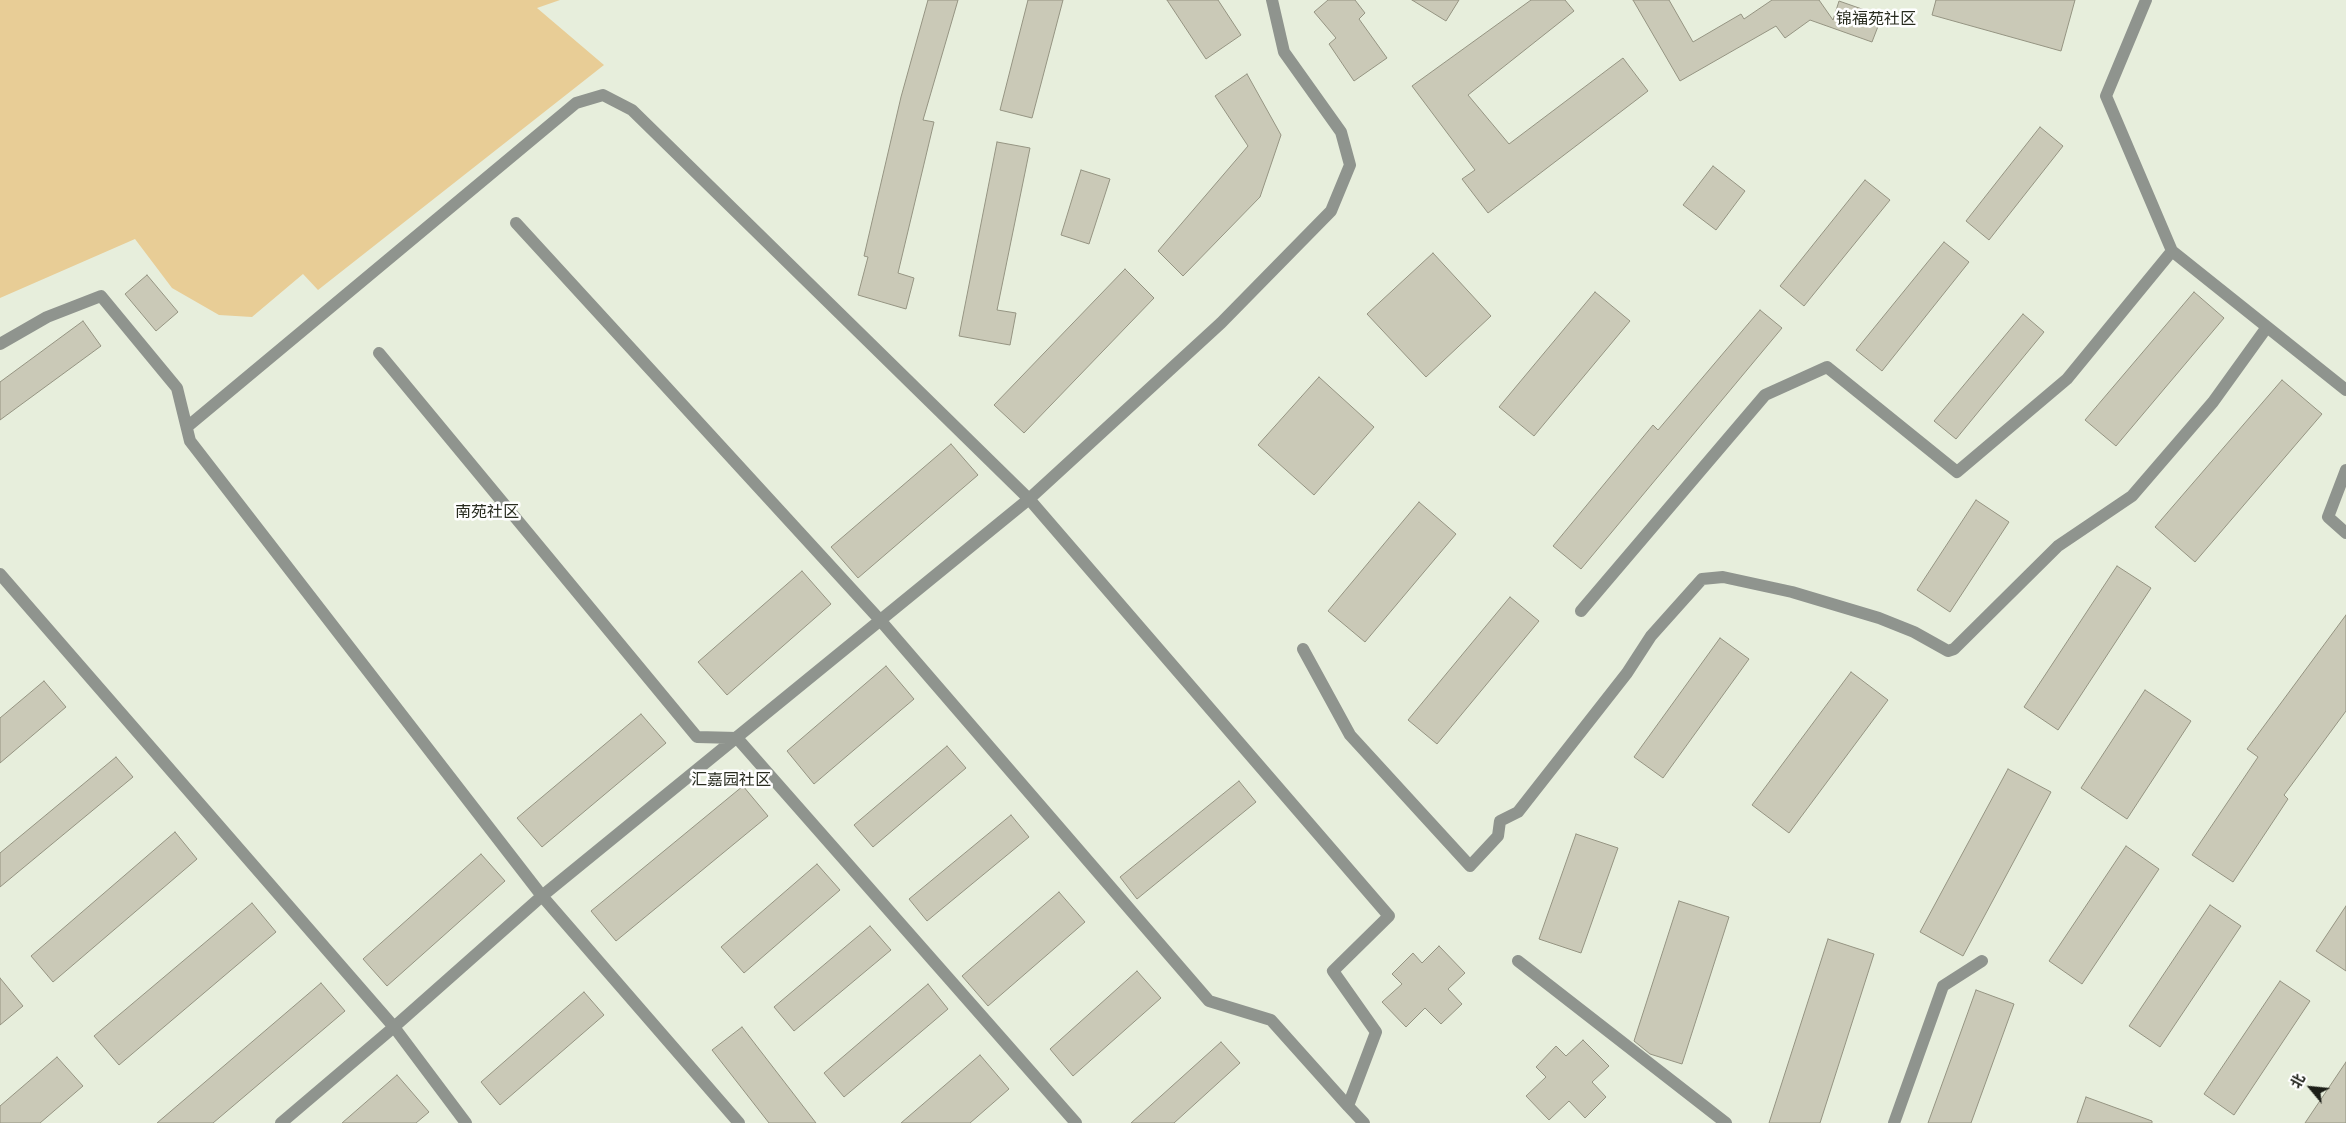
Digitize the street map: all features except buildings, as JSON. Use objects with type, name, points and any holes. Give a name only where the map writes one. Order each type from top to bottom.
[{"type":"street","points":[[281,1123],[394,1027],[542,896],[1029,499],[1221,323],[1331,211],[1350,165],[1341,132],[1284,52],[1272,0]]},
{"type":"street","points":[[2146,0],[2106,96],[2172,251],[2346,390]]},
{"type":"street","points":[[187,427],[576,103],[603,94],[632,110],[1029,499],[1389,916],[1333,971],[1376,1032],[1348,1106]]},
{"type":"street","points":[[516,224],[880,620],[1209,1001],[1271,1020],[1364,1123]]},
{"type":"street","points":[[1581,611],[1764,395],[1827,366],[1957,472],[2068,379],[2172,251]]},
{"type":"street","points":[[0,344],[47,317],[101,296],[177,388],[190,441],[542,896],[739,1123]]},
{"type":"street","points":[[1303,649],[1350,735],[1470,866],[1498,836],[1500,821],[1518,812],[1627,673],[1652,636],[1702,579],[1723,577],[1792,592],[1879,618],[1914,632],[1948,651],[1954,649],[2058,546],[2132,496],[2213,402],[2267,327]]},
{"type":"street","points":[[379,353],[697,737],[737,738],[1076,1123]]},
{"type":"street","points":[[2346,470],[2328,517],[2346,533]]},
{"type":"street","points":[[0,574],[394,1027],[466,1123]]},
{"type":"street","points":[[1894,1123],[1943,986],[1982,960]]},
{"type":"street","points":[[1518,961],[1726,1123]]},
{"type":"shaded area","points":[[0,0],[560,0],[537,8],[604,65],[318,290],[303,274],[252,317],[219,315],[172,288],[135,239],[0,298]]},
{"type":"district","name":"锦福苑社区","points":[[1876,19]]},
{"type":"district","name":"南苑社区","points":[[487,512]]},
{"type":"district","name":"汇嘉园社区","points":[[731,780]]}]
